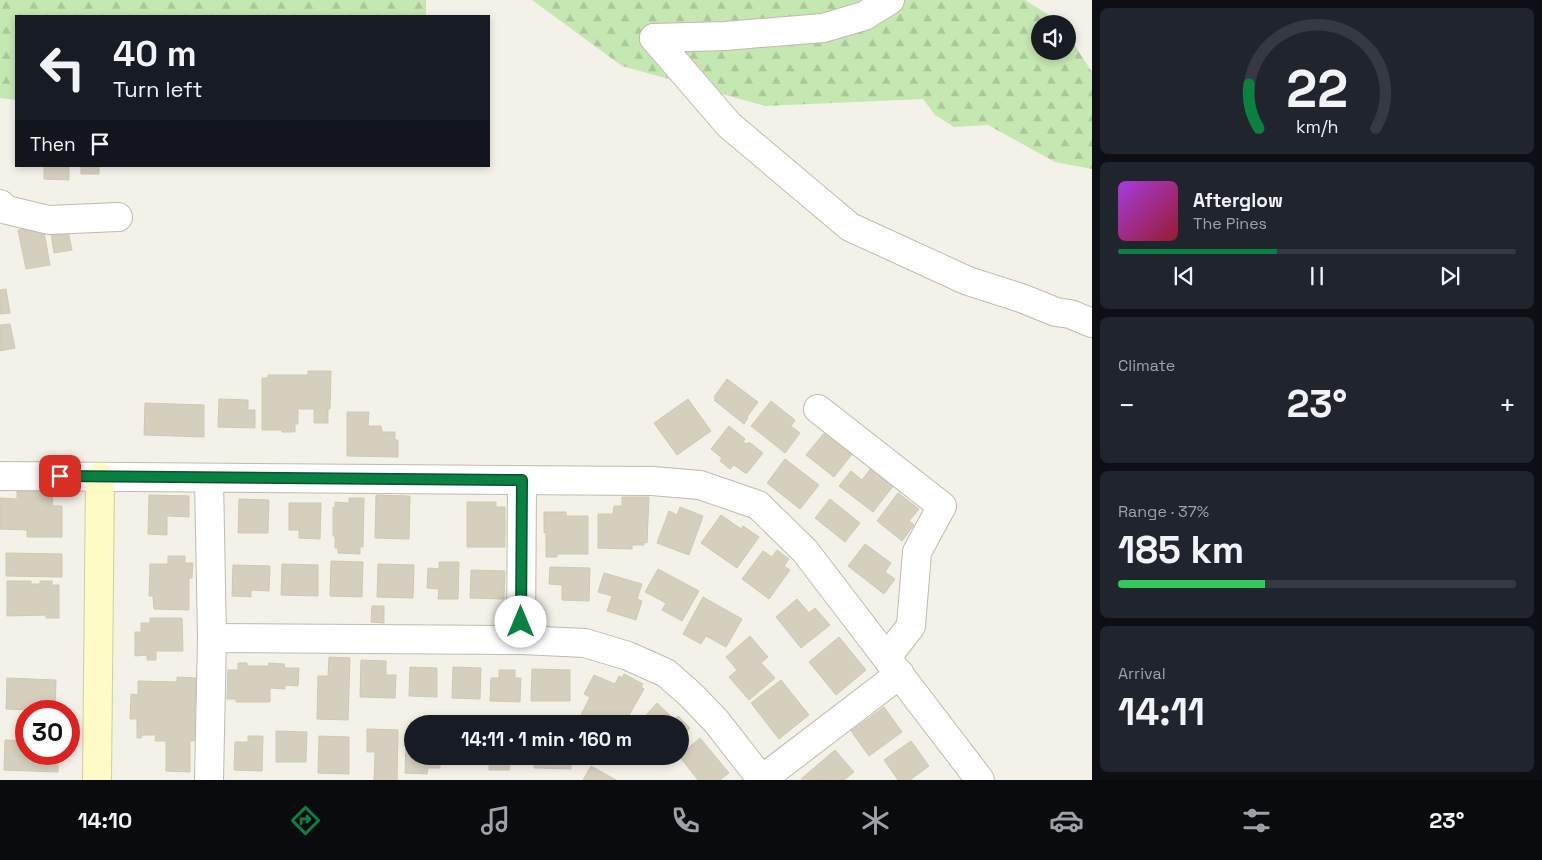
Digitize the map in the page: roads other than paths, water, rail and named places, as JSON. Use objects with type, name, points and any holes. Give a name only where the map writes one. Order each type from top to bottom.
[{"type":"street","points":[[890,0],[864,16],[822,28],[725,36],[654,38],[729,125],[850,227],[968,282],[1021,298],[1056,312],[1070,314],[1092,323]]},
{"type":"street","points":[[0,204],[7,210],[49,220],[118,217]]},
{"type":"street","points":[[212,638],[521,640],[585,644],[628,656],[666,674],[691,695],[716,721],[762,780],[893,666],[911,626],[917,552],[942,506],[818,409]]},
{"type":"street","points":[[0,476],[652,481],[700,485],[758,505],[805,551],[980,780]]},
{"type":"street","points":[[97,780],[100,477]]},
{"type":"street","points":[[209,478],[212,638],[209,780]]},
{"type":"street","points":[[521,640],[522,480]]}]
